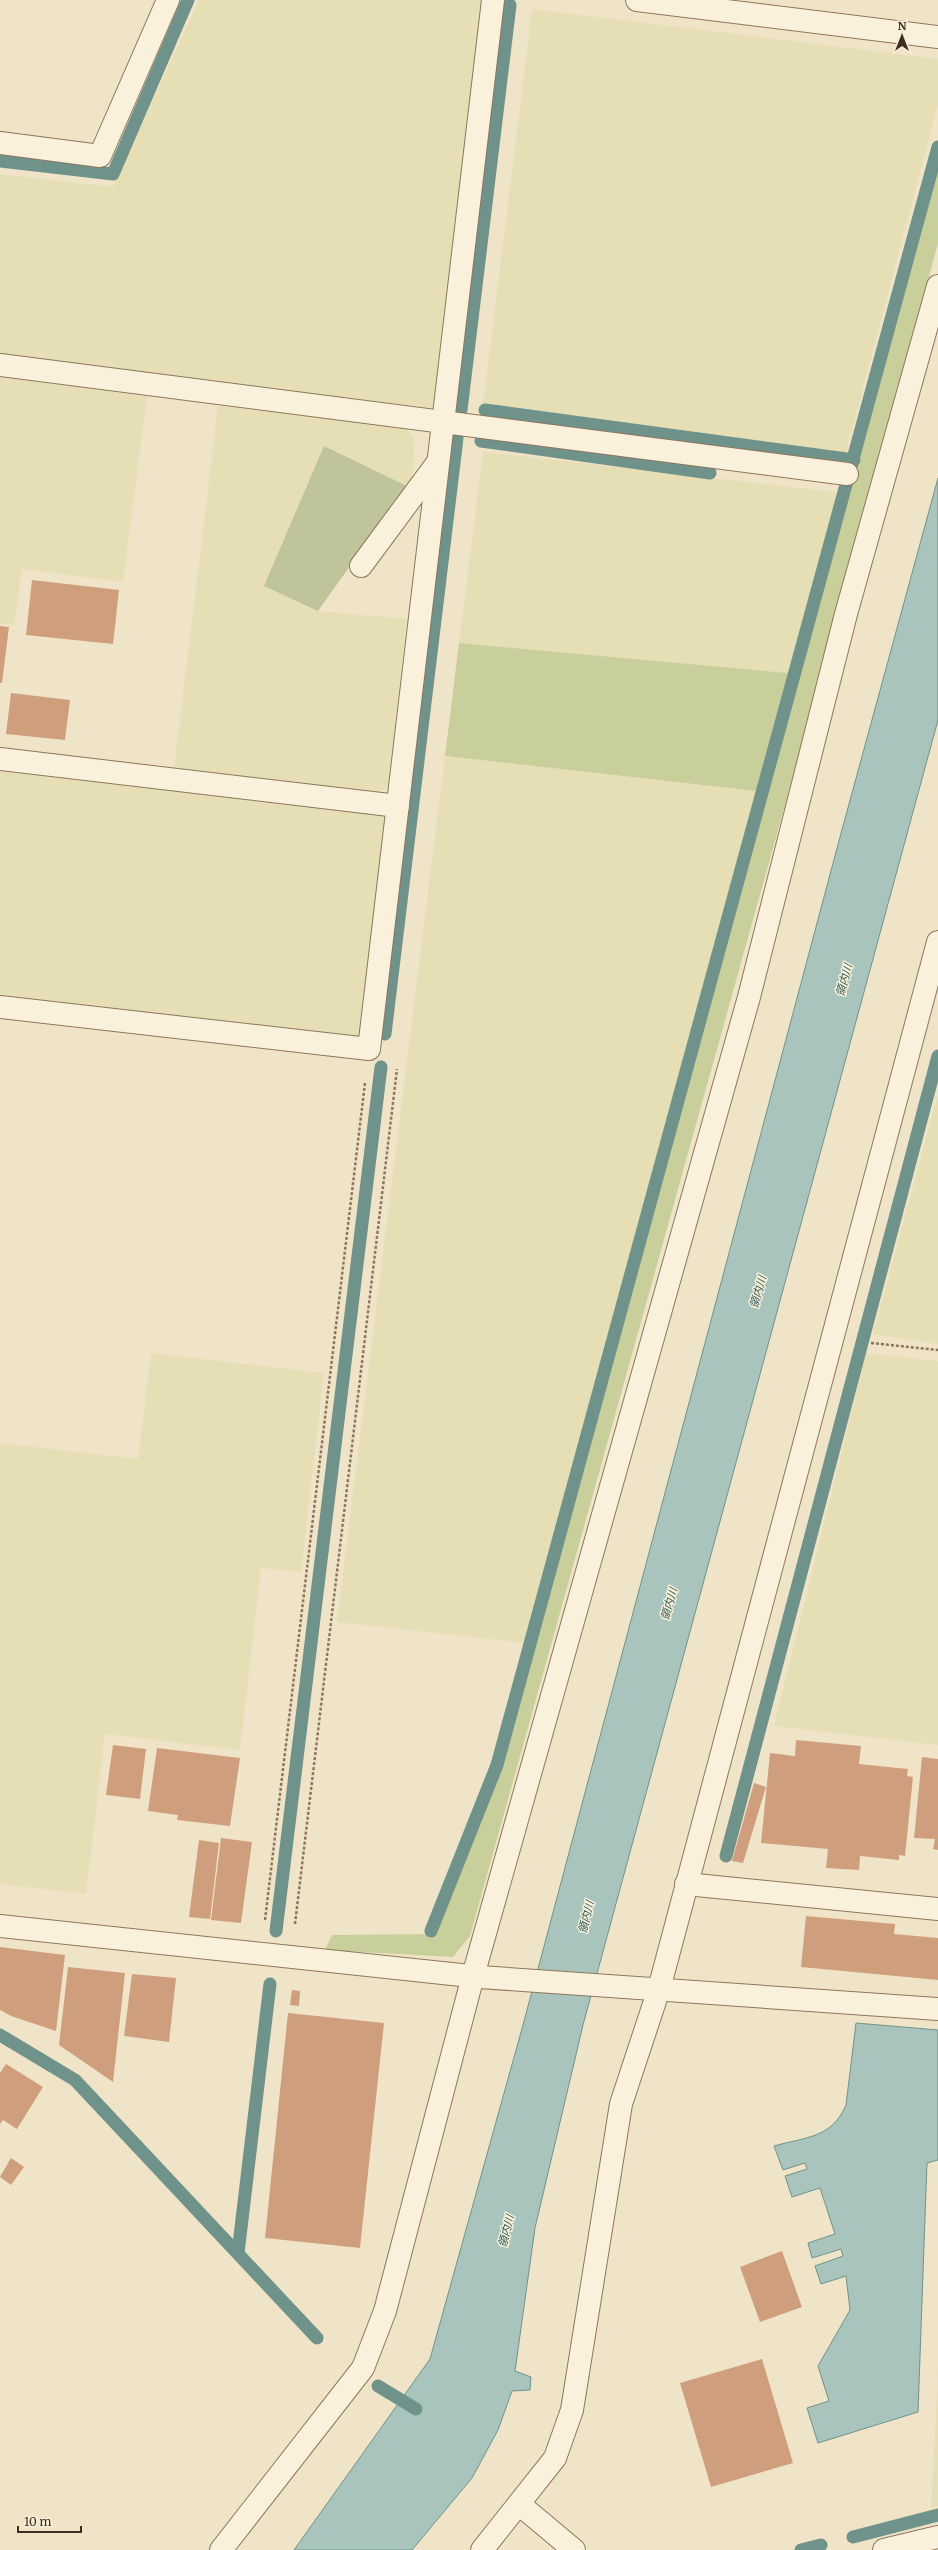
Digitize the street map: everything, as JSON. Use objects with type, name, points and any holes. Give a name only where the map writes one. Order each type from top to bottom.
[{"type":"street","points":[[0,143],[100,156],[168,0]]},
{"type":"street","points":[[0,1007],[369,1049],[493,0]]},
{"type":"street","points":[[637,0],[938,37]]},
{"type":"street","points":[[221,2550],[363,2368],[385,2311],[476,1977],[747,1004],[846,614],[938,286]]},
{"type":"street","points":[[0,365],[847,474]]},
{"type":"street","points":[[361,566],[439,462]]},
{"type":"street","points":[[0,759],[398,806]]},
{"type":"street","points":[[482,2550],[554,2458],[572,2410],[621,2104],[651,1988],[686,1884],[938,942]]},
{"type":"street","points":[[686,1884],[938,1909]]},
{"type":"street","points":[[0,1926],[476,1977],[938,2009]]},
{"type":"street","points":[[519,2504],[574,2550]]},
{"type":"street","points":[[884,2550],[938,2537]]},
{"type":"path","points":[[261,1953],[369,1049]]},
{"type":"path","points":[[871,1342],[938,1350]]},
{"type":"shaded area","points":[[199,0],[484,0],[433,408],[0,356],[0,174],[113,187]]},
{"type":"shaded area","points":[[532,9],[938,59],[938,104],[846,453],[483,406]]},
{"type":"shaded area","points":[[0,377],[147,396],[123,582],[22,569],[14,625],[0,623]]},
{"type":"shaded area","points":[[218,406],[405,427],[415,439],[412,480],[407,486],[324,446],[318,611],[407,619],[388,786],[380,792],[174,769]]},
{"type":"shaded area","points":[[483,452],[837,492],[788,673],[459,643]]},
{"type":"shaded area","points":[[445,756],[756,791],[526,1643],[337,1622]]},
{"type":"shaded area","points":[[0,770],[393,814],[360,1038],[0,997]]},
{"type":"shaded area","points":[[938,1094],[938,1344],[873,1334]]},
{"type":"shaded area","points":[[151,1353],[324,1373],[301,1572],[261,1568],[240,1750],[105,1734],[86,1894],[0,1884],[0,1443],[138,1459]]},
{"type":"shaded area","points":[[866,1353],[938,1361],[938,1745],[774,1726]]},
{"type":"shaded area","points":[[938,2363],[938,2506],[931,2508],[936,2417]]},
{"type":"green space","points":[[938,158],[938,243],[839,611],[470,1936],[453,1957],[325,1950],[332,1935],[432,1934],[500,1765]]},
{"type":"green space","points":[[324,446],[407,486],[318,611],[264,586]]},
{"type":"green space","points":[[459,643],[788,673],[756,791],[445,756]]},
{"type":"water","name":"領内川","points":[[938,478],[938,720],[583,2025],[535,2228],[515,2371],[531,2377],[530,2390],[512,2391],[498,2430],[472,2478],[412,2550],[294,2550],[430,2359],[523,2025],[840,837]]},
{"type":"water","points":[[856,2023],[938,2030],[938,2160],[927,2163],[918,2412],[818,2443],[807,2408],[829,2401],[818,2366],[850,2310],[846,2276],[821,2284],[815,2266],[843,2256],[841,2249],[812,2258],[808,2243],[835,2234],[820,2188],[792,2197],[785,2176],[807,2169],[805,2163],[783,2170],[774,2146],[807,2138],[826,2130],[840,2116],[846,2105]]},
{"type":"building","points":[[32,580],[119,590],[113,644],[26,635]]},
{"type":"building","points":[[0,626],[9,627],[2,683],[0,683]]},
{"type":"building","points":[[11,693],[70,700],[65,740],[6,734]]},
{"type":"building","points":[[796,1740],[861,1746],[859,1764],[908,1769],[907,1776],[913,1777],[905,1856],[899,1855],[899,1860],[860,1856],[859,1870],[826,1868],[828,1849],[761,1843],[770,1753],[795,1756]]},
{"type":"building","points":[[113,1745],[146,1749],[140,1799],[106,1795]]},
{"type":"building","points":[[157,1748],[240,1758],[230,1826],[177,1820],[178,1815],[148,1811]]},
{"type":"building","points":[[922,1757],[938,1759],[938,1850],[933,1849],[935,1839],[914,1838]]},
{"type":"building","points":[[754,1783],[766,1787],[743,1863],[732,1861]]},
{"type":"building","points":[[221,1838],[252,1842],[241,1923],[211,1920]]},
{"type":"building","points":[[199,1840],[219,1843],[210,1919],[189,1917]]},
{"type":"building","points":[[806,1916],[895,1924],[894,1934],[938,1938],[938,1980],[801,1967]]},
{"type":"building","points":[[0,1947],[65,1955],[56,2031],[11,2016],[0,2010]]},
{"type":"building","points":[[68,1967],[125,1973],[113,2082],[59,2045]]},
{"type":"building","points":[[132,1974],[176,1978],[169,2042],[124,2036]]},
{"type":"building","points":[[292,1990],[300,1991],[299,2006],[290,2005]]},
{"type":"building","points":[[288,2013],[384,2023],[360,2248],[265,2238]]},
{"type":"building","points":[[6,2064],[43,2087],[17,2129],[3,2120],[0,2124],[0,2073]]},
{"type":"building","points":[[11,2158],[24,2167],[11,2185],[0,2177]]},
{"type":"building","points":[[782,2251],[802,2307],[760,2322],[740,2267]]},
{"type":"building","points":[[762,2359],[793,2463],[711,2487],[680,2383]]},
{"type":"waterway","points":[[0,161],[113,174],[188,0]]},
{"type":"waterway","points":[[461,410],[510,5]]},
{"type":"waterway","points":[[431,1931],[497,1765],[938,147]]},
{"type":"waterway","points":[[485,410],[854,460]]},
{"type":"waterway","points":[[385,1034],[457,438]]},
{"type":"waterway","points":[[481,441],[710,473]]},
{"type":"waterway","points":[[726,1856],[938,1056]]},
{"type":"waterway","points":[[276,1931],[381,1067]]},
{"type":"waterway","points":[[238,2253],[270,1984]]},
{"type":"waterway","points":[[0,2035],[75,2080],[317,2338]]},
{"type":"waterway","points":[[378,2386],[416,2409]]},
{"type":"waterway","points":[[853,2537],[938,2515]]},
{"type":"waterway","points":[[801,2550],[821,2545]]}]
